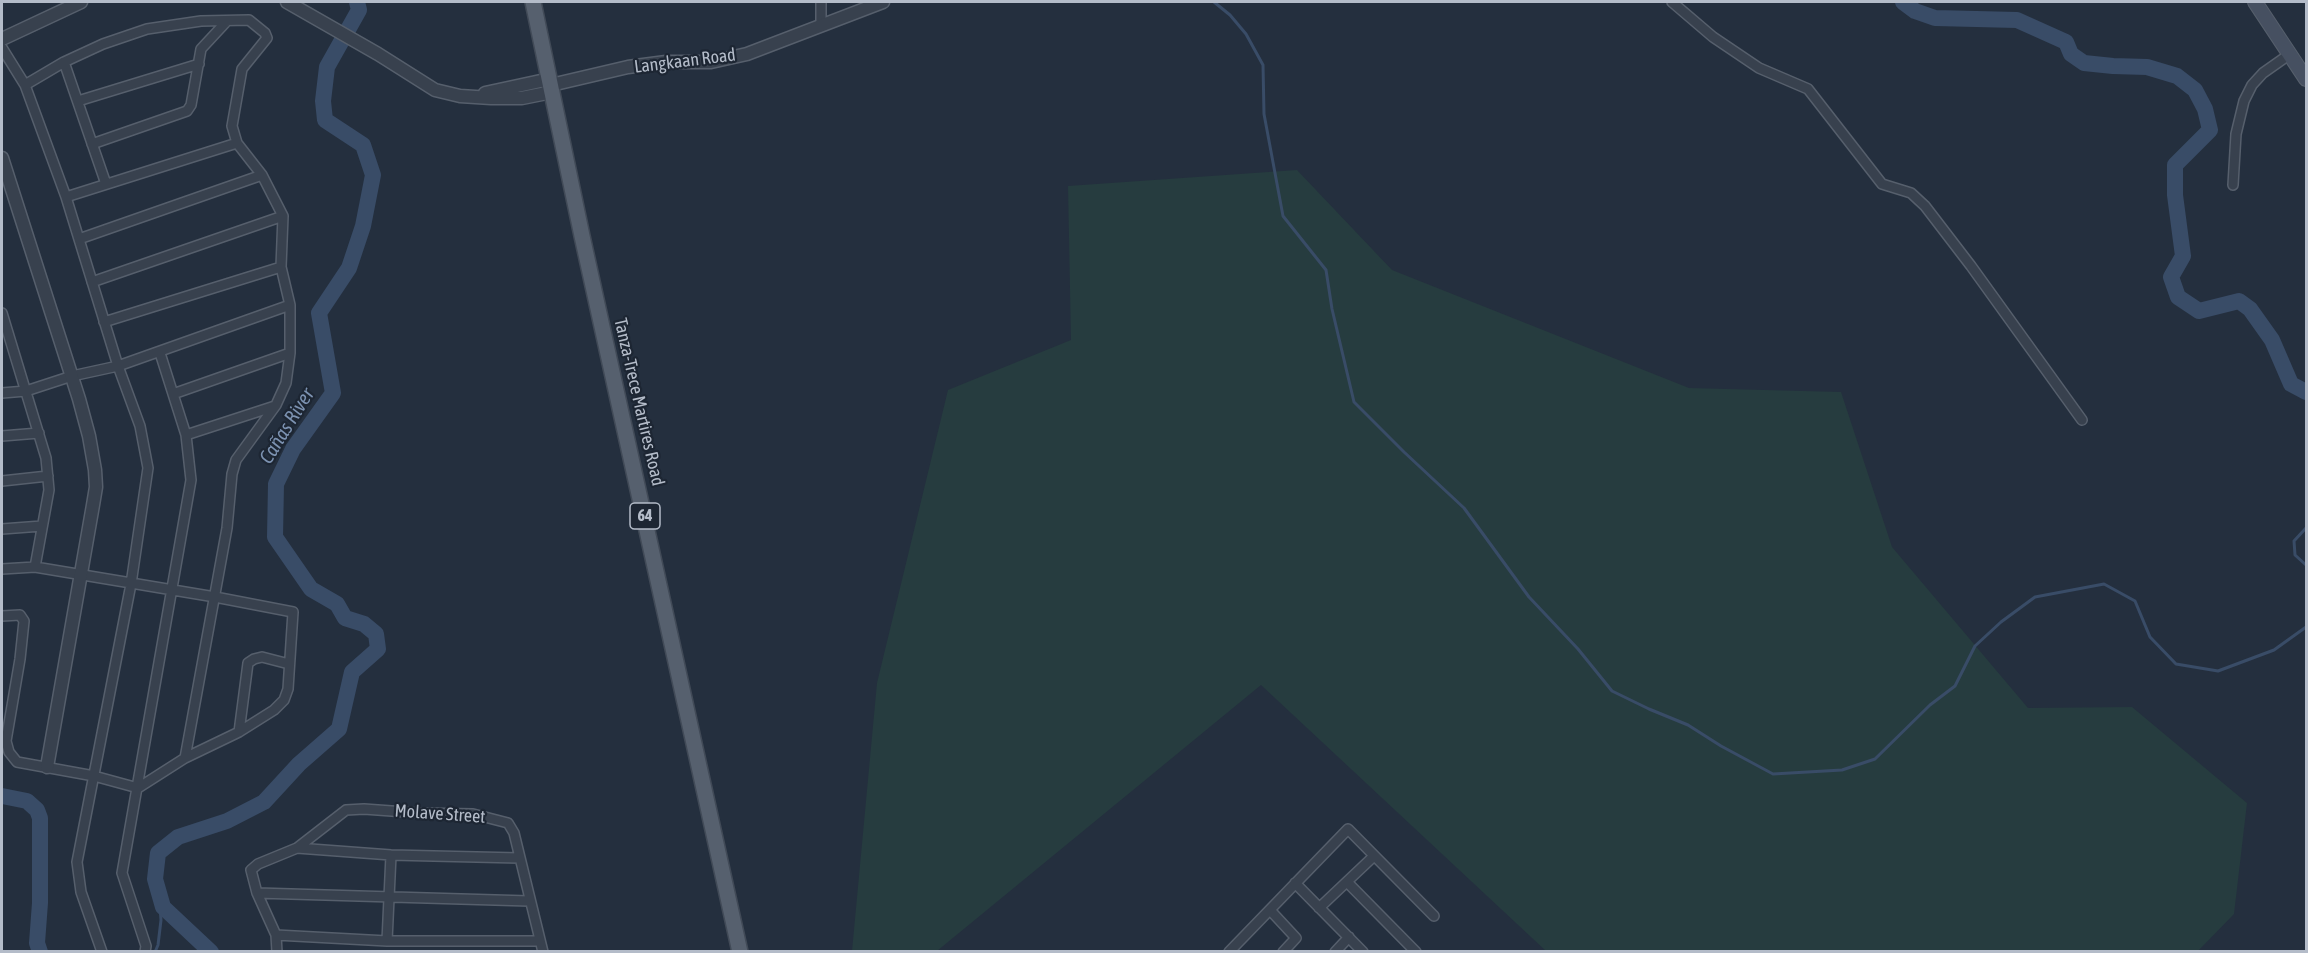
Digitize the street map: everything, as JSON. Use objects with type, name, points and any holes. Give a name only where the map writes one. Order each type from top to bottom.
[{"type":"main road","name":"Tanza-Trece Martires Road","points":[[533,2],[740,951]]},
{"type":"main road","points":[[2254,2],[2307,79]]},
{"type":"street","points":[[2,39],[81,2]]},
{"type":"street","name":"Langkaan Road","points":[[287,2],[378,54],[435,90],[460,96],[501,98],[628,68],[666,62],[711,62],[747,54],[884,2]]},
{"type":"street","points":[[821,2],[821,25]]},
{"type":"street","points":[[1672,2],[1713,37],[1760,68],[1808,89],[1882,184],[1911,193],[1925,207],[1971,266],[2082,420]]},
{"type":"street","points":[[25,85],[64,62],[103,44],[147,29],[201,21],[249,20],[266,33],[267,38],[242,69],[232,126],[237,143],[262,175],[283,216],[281,267],[290,306],[290,353],[286,383],[276,405],[236,460],[232,474],[227,528],[185,758]]},
{"type":"street","points":[[92,144],[187,111],[201,49],[227,21]]},
{"type":"street","points":[[2,48],[25,85],[66,197],[118,366],[140,426],[148,468],[131,584],[77,862],[81,892],[102,951]]},
{"type":"street","points":[[2233,185],[2236,134],[2244,101],[2252,85],[2263,73],[2290,54]]},
{"type":"street","points":[[64,62],[106,184]]},
{"type":"street","points":[[78,101],[199,64]]},
{"type":"street","points":[[66,197],[237,143]]},
{"type":"street","points":[[2,158],[72,376],[89,436],[96,487],[47,767]]},
{"type":"street","points":[[79,239],[262,175]]},
{"type":"street","points":[[92,282],[283,216]]},
{"type":"street","points":[[104,322],[281,267]]},
{"type":"street","points":[[2,393],[26,391],[72,376],[118,366],[290,306]]},
{"type":"street","points":[[2,313],[46,458],[49,490],[35,567]]},
{"type":"street","points":[[2,352],[13,350]]},
{"type":"street","points":[[145,951],[146,946],[122,873],[191,480],[186,435],[159,353]]},
{"type":"street","points":[[173,394],[290,353]]},
{"type":"street","points":[[186,435],[276,405]]},
{"type":"street","points":[[2,436],[39,433]]},
{"type":"street","points":[[2,481],[48,476]]},
{"type":"street","points":[[2,529],[42,526]]},
{"type":"street","points":[[2,569],[35,567],[292,612],[288,689],[284,700],[274,710],[238,732],[185,758],[138,788],[94,776],[17,762],[9,752],[6,741],[24,621],[20,615],[2,616]]},
{"type":"street","points":[[238,732],[248,663],[262,657],[289,664]]},
{"type":"street","name":"Molave Street","points":[[297,848],[346,810],[473,814],[502,820],[512,828],[543,951]]},
{"type":"street","points":[[1229,951],[1348,829],[1434,916]]},
{"type":"street","points":[[277,951],[276,935],[257,893],[251,870],[258,864],[297,848],[391,855],[519,858]]},
{"type":"street","points":[[387,941],[391,855]]},
{"type":"street","points":[[1319,908],[1374,856]]},
{"type":"street","points":[[1347,882],[1416,951]]},
{"type":"street","points":[[1294,883],[1363,951]]},
{"type":"street","points":[[257,893],[389,899],[529,901]]},
{"type":"street","points":[[1270,910],[1296,938],[1282,951]]},
{"type":"street","points":[[276,935],[387,941],[540,941]]},
{"type":"street","points":[[1335,951],[1349,937]]},
{"type":"street","points":[[400,941],[400,951]]},
{"type":"green space","points":[[1297,170],[1392,270],[1689,388],[1841,392],[1892,547],[2028,708],[2132,707],[2247,803],[2234,914],[2198,951],[1546,951],[1261,685],[937,951],[852,951],[877,683],[948,390],[1071,340],[1068,186]]},
{"type":"waterway","name":"Cañas River","points":[[211,952],[163,907],[155,879],[158,853],[178,837],[227,821],[264,802],[299,764],[339,729],[352,672],[378,649],[376,634],[364,624],[345,618],[337,604],[311,589],[275,537],[276,484],[293,449],[333,393],[319,313],[349,268],[363,226],[373,175],[363,145],[325,120],[323,101],[327,67],[359,10],[357,2]]},
{"type":"waterway","points":[[1214,2],[1230,15],[1246,34],[1263,65],[1264,114],[1283,216],[1326,270],[1332,309],[1354,402],[1464,508],[1529,597],[1578,649],[1612,691],[1688,725],[1773,774],[1842,770],[1875,759],[1930,705],[1955,686],[1975,646],[2001,622],[2035,597],[2104,584],[2135,601],[2150,637],[2176,664],[2218,671],[2274,650],[2306,627]]},
{"type":"waterway","points":[[1903,2],[1915,11],[1935,18],[2017,20],[2066,42],[2071,54],[2084,63],[2147,67],[2177,76],[2195,90],[2205,109],[2210,130],[2175,165],[2175,195],[2183,256],[2171,277],[2178,297],[2199,311],[2239,301],[2250,309],[2272,340],[2291,384],[2306,392]]},
{"type":"waterway","points":[[2306,528],[2294,541],[2295,555],[2306,565]]},
{"type":"waterway","points":[[2,796],[27,801],[37,810],[40,818],[40,903],[37,943],[40,952]]},
{"type":"waterway","points":[[155,952],[161,920],[159,894]]}]
